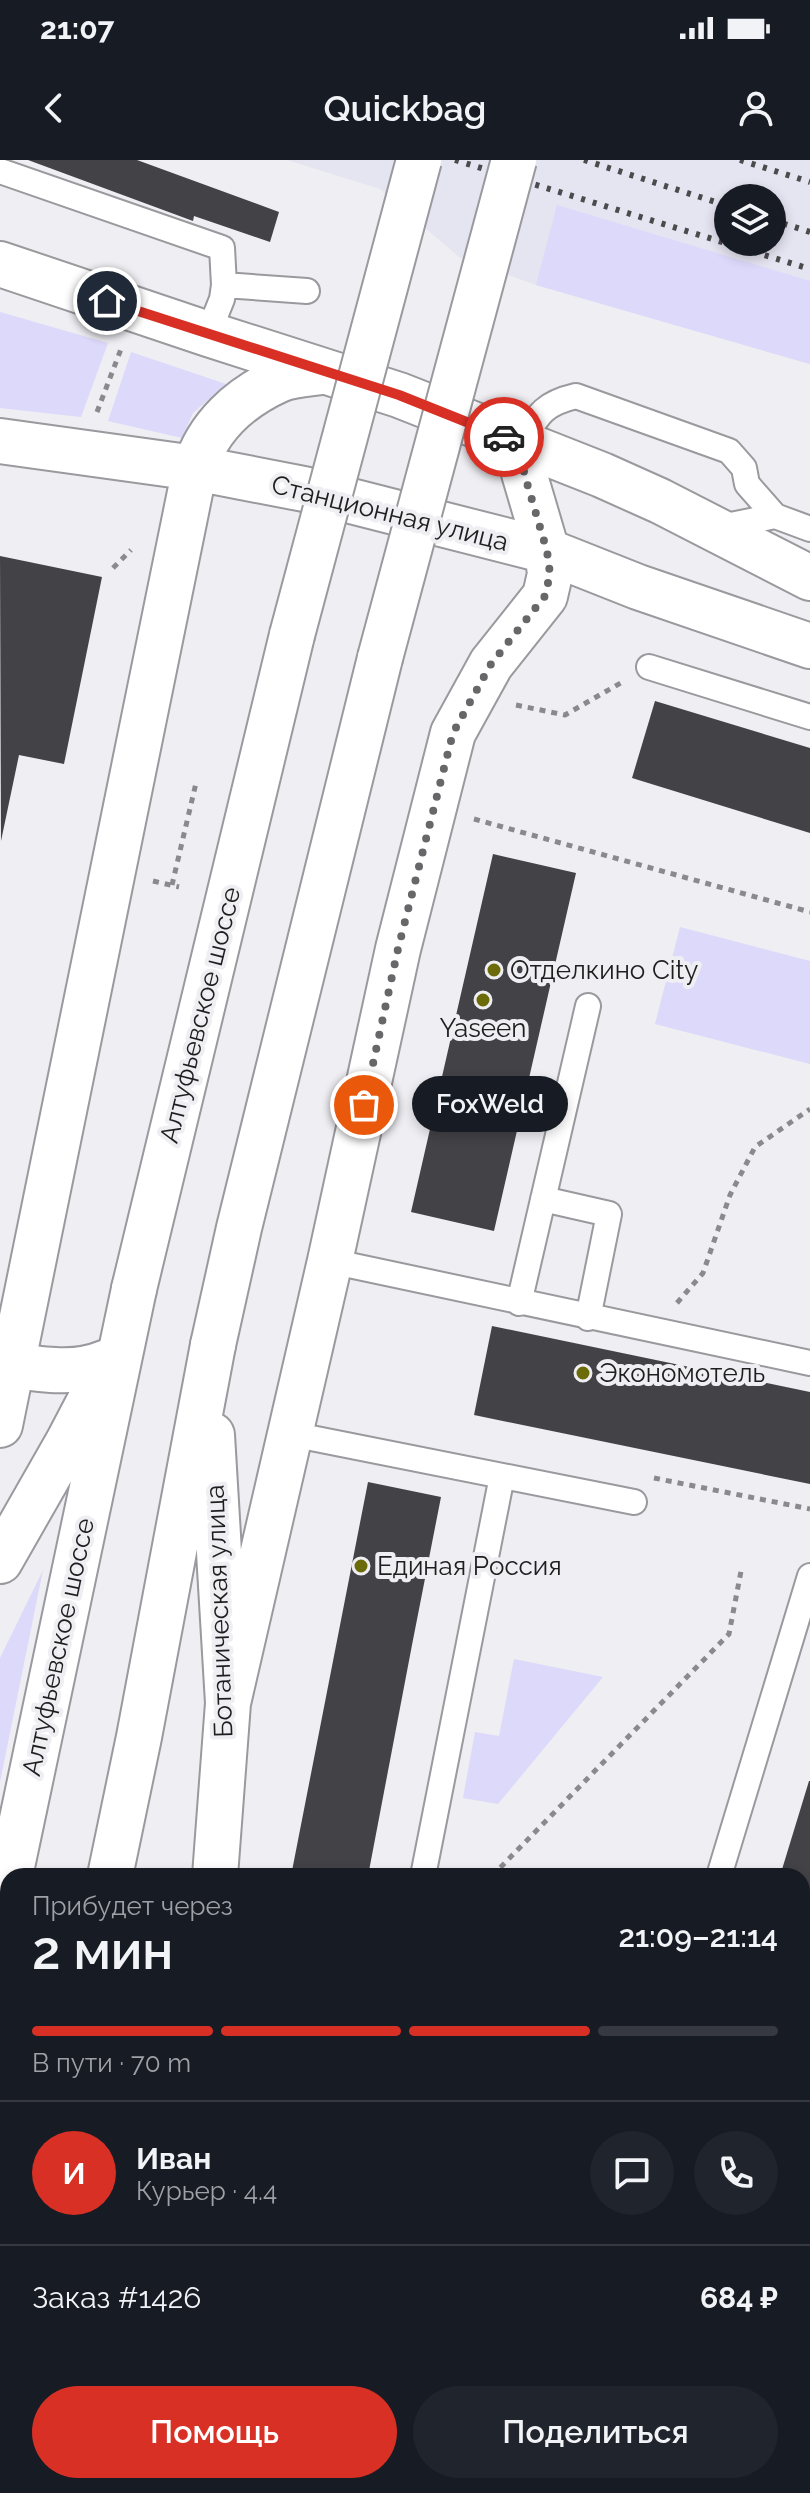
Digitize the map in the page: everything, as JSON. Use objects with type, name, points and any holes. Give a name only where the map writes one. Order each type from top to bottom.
[{"type":"main road","name":"Алтуфьевское шоссе","points":[[12,1868],[134,1289],[292,635],[419,160]]},
{"type":"main road","points":[[112,1868],[213,1345],[242,1213],[380,658],[514,160]]},
{"type":"main road","points":[[0,264],[399,395],[602,475],[810,578]]},
{"type":"main road","points":[[0,1425],[7,1365],[195,468],[202,447],[215,426],[252,396],[281,379],[322,372]]},
{"type":"main road","name":"Станционная улица","points":[[0,441],[195,468],[304,489],[547,551],[638,587],[810,646]]},
{"type":"main road","points":[[228,1703],[398,949],[453,733],[491,664],[545,596],[550,574],[547,551],[524,473],[522,444]]},
{"type":"main road","points":[[0,1561],[99,1383],[134,1289]]},
{"type":"main road","name":"Ботаническая улица","points":[[213,1345],[211,1425],[228,1703],[216,1868]]},
{"type":"main road","points":[[7,1365],[64,1371],[87,1370],[107,1362]]},
{"type":"main road","points":[[139,1737],[163,1671],[219,1557],[291,1434]]},
{"type":"lane","points":[[0,171],[222,248],[222,299],[208,334]]},
{"type":"lane","points":[[224,285],[307,291]]},
{"type":"lane","points":[[522,444],[541,411],[558,401],[576,396],[729,451],[744,468],[747,484],[775,516],[810,529]]},
{"type":"lane","points":[[711,528],[775,516]]},
{"type":"lane","points":[[649,667],[810,717]]},
{"type":"lane","points":[[519,1303],[588,1006]]},
{"type":"lane","points":[[543,1199],[609,1214],[588,1318]]},
{"type":"lane","points":[[330,1261],[810,1363]]},
{"type":"lane","points":[[291,1434],[634,1502]]},
{"type":"lane","points":[[425,1868],[502,1476]]},
{"type":"lane","points":[[721,1868],[810,1576]]},
{"type":"path","points":[[92,424],[121,349]]},
{"type":"path","points":[[113,568],[131,550]]},
{"type":"path","points":[[511,704],[565,715],[649,667]]},
{"type":"path","points":[[172,885],[196,783]]},
{"type":"path","points":[[473,818],[810,912]]},
{"type":"path","points":[[652,1331],[703,1273],[730,1195],[755,1147],[810,1109]]},
{"type":"path","points":[[634,1502],[638,1474],[810,1509]]},
{"type":"path","points":[[500,1868],[729,1634],[742,1566]]},
{"type":"shaded area","points":[[287,160],[810,160],[810,364],[536,285],[459,257],[380,189]]},
{"type":"shaded area","points":[[557,205],[714,252],[714,256],[727,256],[810,281],[810,364],[536,285]]},
{"type":"shaded area","points":[[0,312],[108,343],[81,417],[0,408]]},
{"type":"shaded area","points":[[131,352],[226,384],[193,413],[182,438],[108,421]]},
{"type":"shaded area","points":[[680,927],[810,961],[810,1064],[655,1024]]},
{"type":"shaded area","points":[[43,1570],[0,1782],[0,1658]]},
{"type":"shaded area","points":[[514,1659],[603,1677],[498,1804],[463,1798],[475,1732],[499,1736]]},
{"type":"building","points":[[28,160],[137,160],[279,212],[270,242],[194,216],[193,221]]},
{"type":"building","points":[[0,556],[102,577],[64,764],[19,755],[1,841]]},
{"type":"building","points":[[655,701],[810,748],[810,833],[632,778]]},
{"type":"building","points":[[493,854],[576,873],[494,1231],[411,1212]]},
{"type":"building","points":[[492,1326],[810,1392],[810,1484],[474,1415]]},
{"type":"building","points":[[368,1482],[441,1497],[370,1868],[293,1868]]},
{"type":"building","points":[[809,1781],[810,1781],[810,1868],[782,1868]]},
{"type":"railway","points":[[455,160],[810,269]]},
{"type":"railway","points":[[584,160],[714,202]]},
{"type":"railway","points":[[740,160],[810,182]]},
{"type":"railway","points":[[786,224],[810,232]]},
{"type":"way so far","points":[[364,1105],[398,949],[453,733],[491,664],[545,596],[550,574],[547,551],[524,473],[523,444],[504,437]]},
{"type":"place","name":"Отделкино City","points":[[494,970]]},
{"type":"place","name":"Yaseen","points":[[483,1000]]},
{"type":"place","name":"FoxWeld","points":[[364,1105]]},
{"type":"place","name":"Экономотель","points":[[583,1373]]},
{"type":"place","name":"Единая Россия","points":[[361,1566]]},
{"type":"route","points":[[107,301],[399,395],[504,437]]}]
